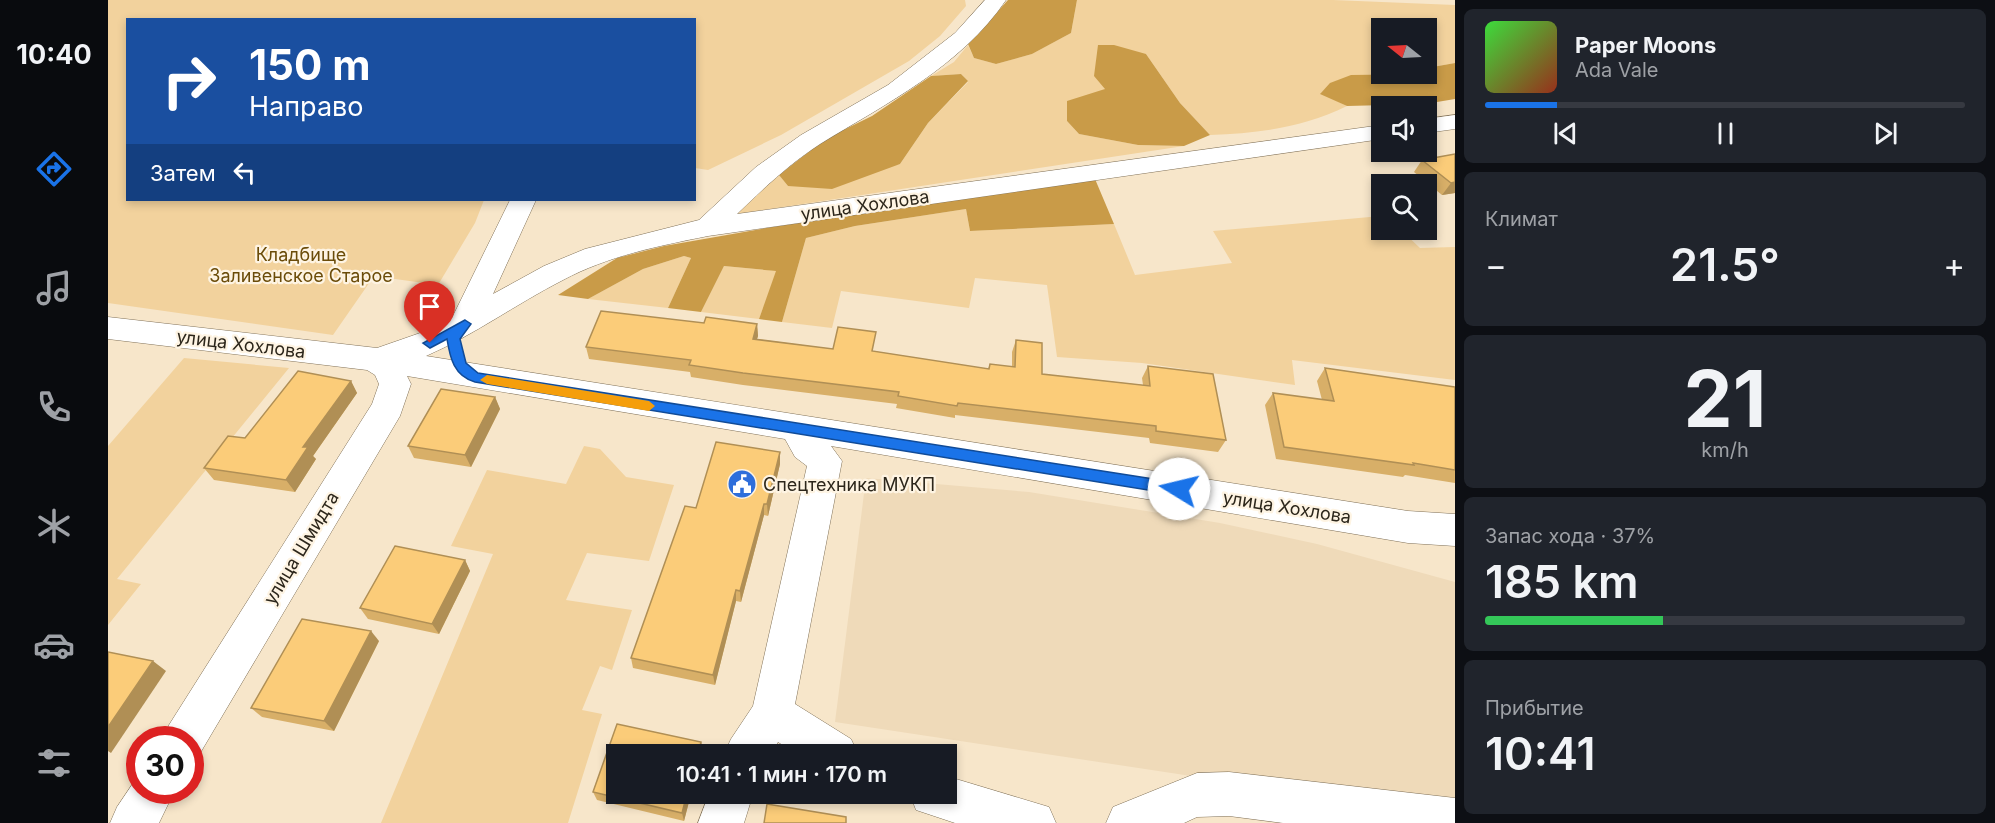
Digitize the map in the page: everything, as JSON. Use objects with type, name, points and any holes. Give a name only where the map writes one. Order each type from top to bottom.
[{"type":"street","points":[[708,228],[765,172],[810,140],[896,90],[955,45],[996,0]]},
{"type":"street","points":[[1437,124],[1455,122]]},
{"type":"street","name":"улица Хохлова","points":[[374,359],[430,343],[465,324],[484,310],[579,261],[645,240],[708,228],[1371,134]]},
{"type":"street","points":[[471,377],[460,366],[453,339],[465,324],[523,201]]},
{"type":"street","name":"улица Хохлова","points":[[108,328],[374,359],[797,430],[1408,527],[1455,530]]},
{"type":"street","name":"улица Шмидта","points":[[193,726],[388,407],[395,384],[388,368],[374,359]]},
{"type":"street","points":[[388,407],[405,392],[420,385],[471,377]]},
{"type":"street","points":[[797,430],[807,447],[825,461]]},
{"type":"street","points":[[825,461],[850,453],[864,440]]},
{"type":"street","points":[[752,744],[772,714],[825,461]]},
{"type":"street","points":[[772,714],[820,744]]},
{"type":"street","points":[[1129,823],[1165,814],[1197,795],[1229,794],[1455,821]]},
{"type":"street","points":[[957,801],[1033,823]]},
{"type":"street","points":[[133,823],[145,804]]},
{"type":"street","points":[[721,823],[727,804]]},
{"type":"shaded area","points":[[1008,0],[1077,0],[1071,33],[1032,54],[996,64],[974,58],[968,44]]},
{"type":"shaded area","points":[[1098,45],[1114,45],[1146,54],[1180,103],[1210,135],[1184,146],[1138,145],[1079,134],[1067,121],[1067,101],[1105,89],[1094,76]]},
{"type":"shaded area","points":[[1455,63],[1455,99],[1437,102],[1437,96],[1371,96],[1371,105],[1347,106],[1320,94],[1330,83],[1351,75],[1371,75],[1371,84],[1437,84],[1437,66]]},
{"type":"shaded area","points":[[961,74],[968,81],[928,123],[900,164],[832,189],[788,186],[779,175],[825,139],[872,116],[931,76]]},
{"type":"shaded area","points":[[1095,179],[1114,224],[970,231],[966,209],[855,226],[806,238],[782,322],[759,319],[776,271],[724,266],[701,312],[668,308],[691,258],[684,256],[643,269],[588,299],[558,295],[617,258],[664,246],[772,227]]},
{"type":"shaded area","points":[[866,478],[1029,492],[1220,523],[1317,544],[1455,582],[1455,816],[835,722]]},
{"type":"green space","name":"Кладбище Заливенское Старое","points":[[108,0],[965,0],[966,6],[940,36],[909,61],[781,135],[708,170],[696,168],[696,18],[126,18],[126,201],[484,201],[475,223],[438,285],[374,276],[333,335],[108,303]]},
{"type":"green space","points":[[1077,0],[1333,0],[1455,5],[1455,63],[1437,66],[1437,18],[1371,18],[1371,76],[1357,76],[1338,81],[1329,85],[1321,93],[1347,106],[1314,120],[1280,128],[1210,135],[1180,103],[1146,54],[1067,121],[1079,134],[1138,145],[1184,146],[731,215],[779,175],[788,186],[900,164],[928,123],[968,82],[961,74],[931,76],[954,62],[968,45],[974,58],[996,64],[1032,54],[1071,33]]},
{"type":"green space","points":[[966,209],[970,231],[1114,224],[1135,275],[1232,263],[1213,231],[1371,217],[1371,240],[1412,240],[1420,248],[1455,247],[1455,380],[1292,360],[1295,385],[1142,363],[1057,357],[1047,285],[975,278],[969,308],[841,291],[832,328],[782,322],[806,238],[855,226]]},
{"type":"green space","points":[[684,256],[691,258],[668,308],[588,299],[643,269]]},
{"type":"green space","points":[[724,266],[777,271],[759,319],[701,312]]},
{"type":"green space","points":[[184,358],[289,368],[117,579],[141,584],[108,625],[108,446]]},
{"type":"green space","points":[[584,446],[600,449],[626,477],[674,485],[649,561],[587,553],[566,600],[632,610],[612,670],[600,666],[582,710],[602,714],[568,823],[381,823],[493,554],[451,546],[487,470],[566,484]]},
{"type":"building","points":[[1455,154],[1455,182],[1451,183],[1425,162],[1437,162],[1437,157]]},
{"type":"building","points":[[601,311],[704,323],[706,317],[757,324],[753,339],[833,349],[838,327],[876,332],[872,351],[989,369],[990,364],[1015,367],[1016,340],[1042,343],[1042,374],[1150,386],[1148,366],[1213,374],[1226,440],[1156,431],[1156,426],[958,403],[957,406],[898,396],[899,392],[743,373],[689,365],[691,360],[586,347]]},
{"type":"building","points":[[1325,368],[1455,387],[1455,470],[1284,447],[1273,393],[1334,401]]},
{"type":"building","points":[[298,371],[351,381],[303,447],[308,447],[286,480],[204,468],[228,436],[245,438]]},
{"type":"building","points":[[441,389],[495,397],[465,455],[408,446]]},
{"type":"building","points":[[716,442],[780,452],[767,504],[764,504],[740,591],[736,590],[713,675],[631,658],[685,506],[696,508]]},
{"type":"building","points":[[395,546],[465,560],[432,624],[360,608]]},
{"type":"building","points":[[302,619],[371,631],[324,721],[251,708]]},
{"type":"building","points":[[108,652],[153,661],[108,727]]},
{"type":"building","points":[[617,724],[701,742],[700,744],[610,744]]},
{"type":"building","points":[[606,755],[606,795],[593,792]]},
{"type":"building","points":[[644,804],[684,804],[682,813]]},
{"type":"building","points":[[767,804],[846,817],[846,823],[764,823]]},
{"type":"slow traffic","points":[[487,380],[649,406]]},
{"type":"place","name":"Спецтехника МУКП","points":[[742,484]]},
{"type":"route","points":[[430,343],[465,324],[453,339],[460,366],[475,378],[1179,489]]}]
